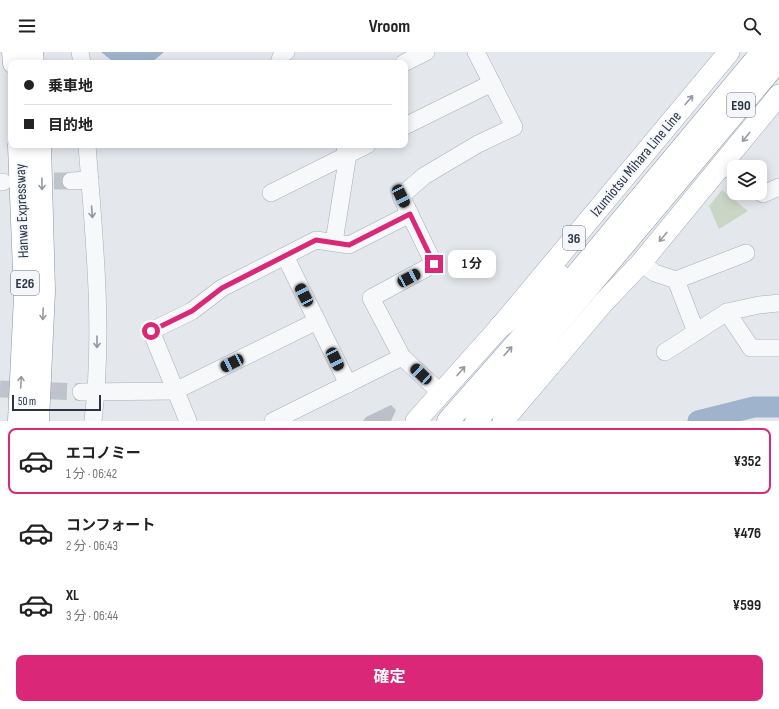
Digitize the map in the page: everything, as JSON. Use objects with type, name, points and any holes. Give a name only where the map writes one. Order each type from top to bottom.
[{"type":"highway","points":[[500,327],[550,285],[677,137],[754,52]]},
{"type":"highway","name":"E90","points":[[696,145],[762,52]]},
{"type":"highway","name":"E90","points":[[696,145],[779,60]]},
{"type":"highway","points":[[493,421],[704,163],[779,68]]},
{"type":"highway","points":[[448,421],[566,286],[696,145]]},
{"type":"highway","points":[[476,421],[696,145]]},
{"type":"highway","name":"Hanwa Expressway","points":[[19,148],[25,296],[19,421]]},
{"type":"highway","name":"Hanwa Expressway","points":[[38,421],[44,291],[40,148]]},
{"type":"main road","name":"Izumiotsu Mihara Line Line","points":[[416,421],[500,327],[729,52]]},
{"type":"main road","points":[[735,160],[779,96]]},
{"type":"main road","points":[[503,421],[603,303],[727,170]]},
{"type":"street","points":[[280,60],[282,54],[286,52]]},
{"type":"street","points":[[408,61],[426,52]]},
{"type":"street","points":[[441,393],[402,357],[371,298],[434,264],[401,196],[424,176],[478,144],[514,127],[476,52]]},
{"type":"street","points":[[408,124],[492,82]]},
{"type":"street","points":[[87,148],[96,291],[89,392],[93,421]]},
{"type":"street","points":[[334,242],[346,150]]},
{"type":"street","points":[[272,193],[346,150]]},
{"type":"street","points":[[71,181],[90,180]]},
{"type":"street","points":[[767,192],[779,187]]},
{"type":"street","points":[[188,421],[151,331],[192,311],[222,288],[316,240],[349,245],[410,214]]},
{"type":"street","points":[[641,263],[655,273],[676,280],[746,253]]},
{"type":"street","points":[[285,256],[348,384]]},
{"type":"street","points":[[676,280],[696,332]]},
{"type":"street","points":[[665,352],[727,312],[759,305],[779,303]]},
{"type":"street","points":[[727,312],[751,348],[779,348]]},
{"type":"street","points":[[89,392],[175,391],[317,321]]},
{"type":"street","points":[[273,421],[402,357]]},
{"type":"green space","points":[[722,190],[727,194],[727,200],[734,200],[748,211],[719,229],[709,206]]},
{"type":"water","points":[[101,52],[164,52],[155,60],[111,60]]},
{"type":"building","points":[[391,405],[396,410],[391,421],[363,421],[366,417]]},
{"type":"waterway","points":[[698,421],[754,407],[779,407]]},
{"type":"tunnel","points":[[29,181],[71,181]]},
{"type":"tunnel","points":[[0,389],[81,392]]},
{"type":"route","points":[[151,331],[192,311],[222,288],[316,240],[349,245],[410,214],[434,264]]}]
